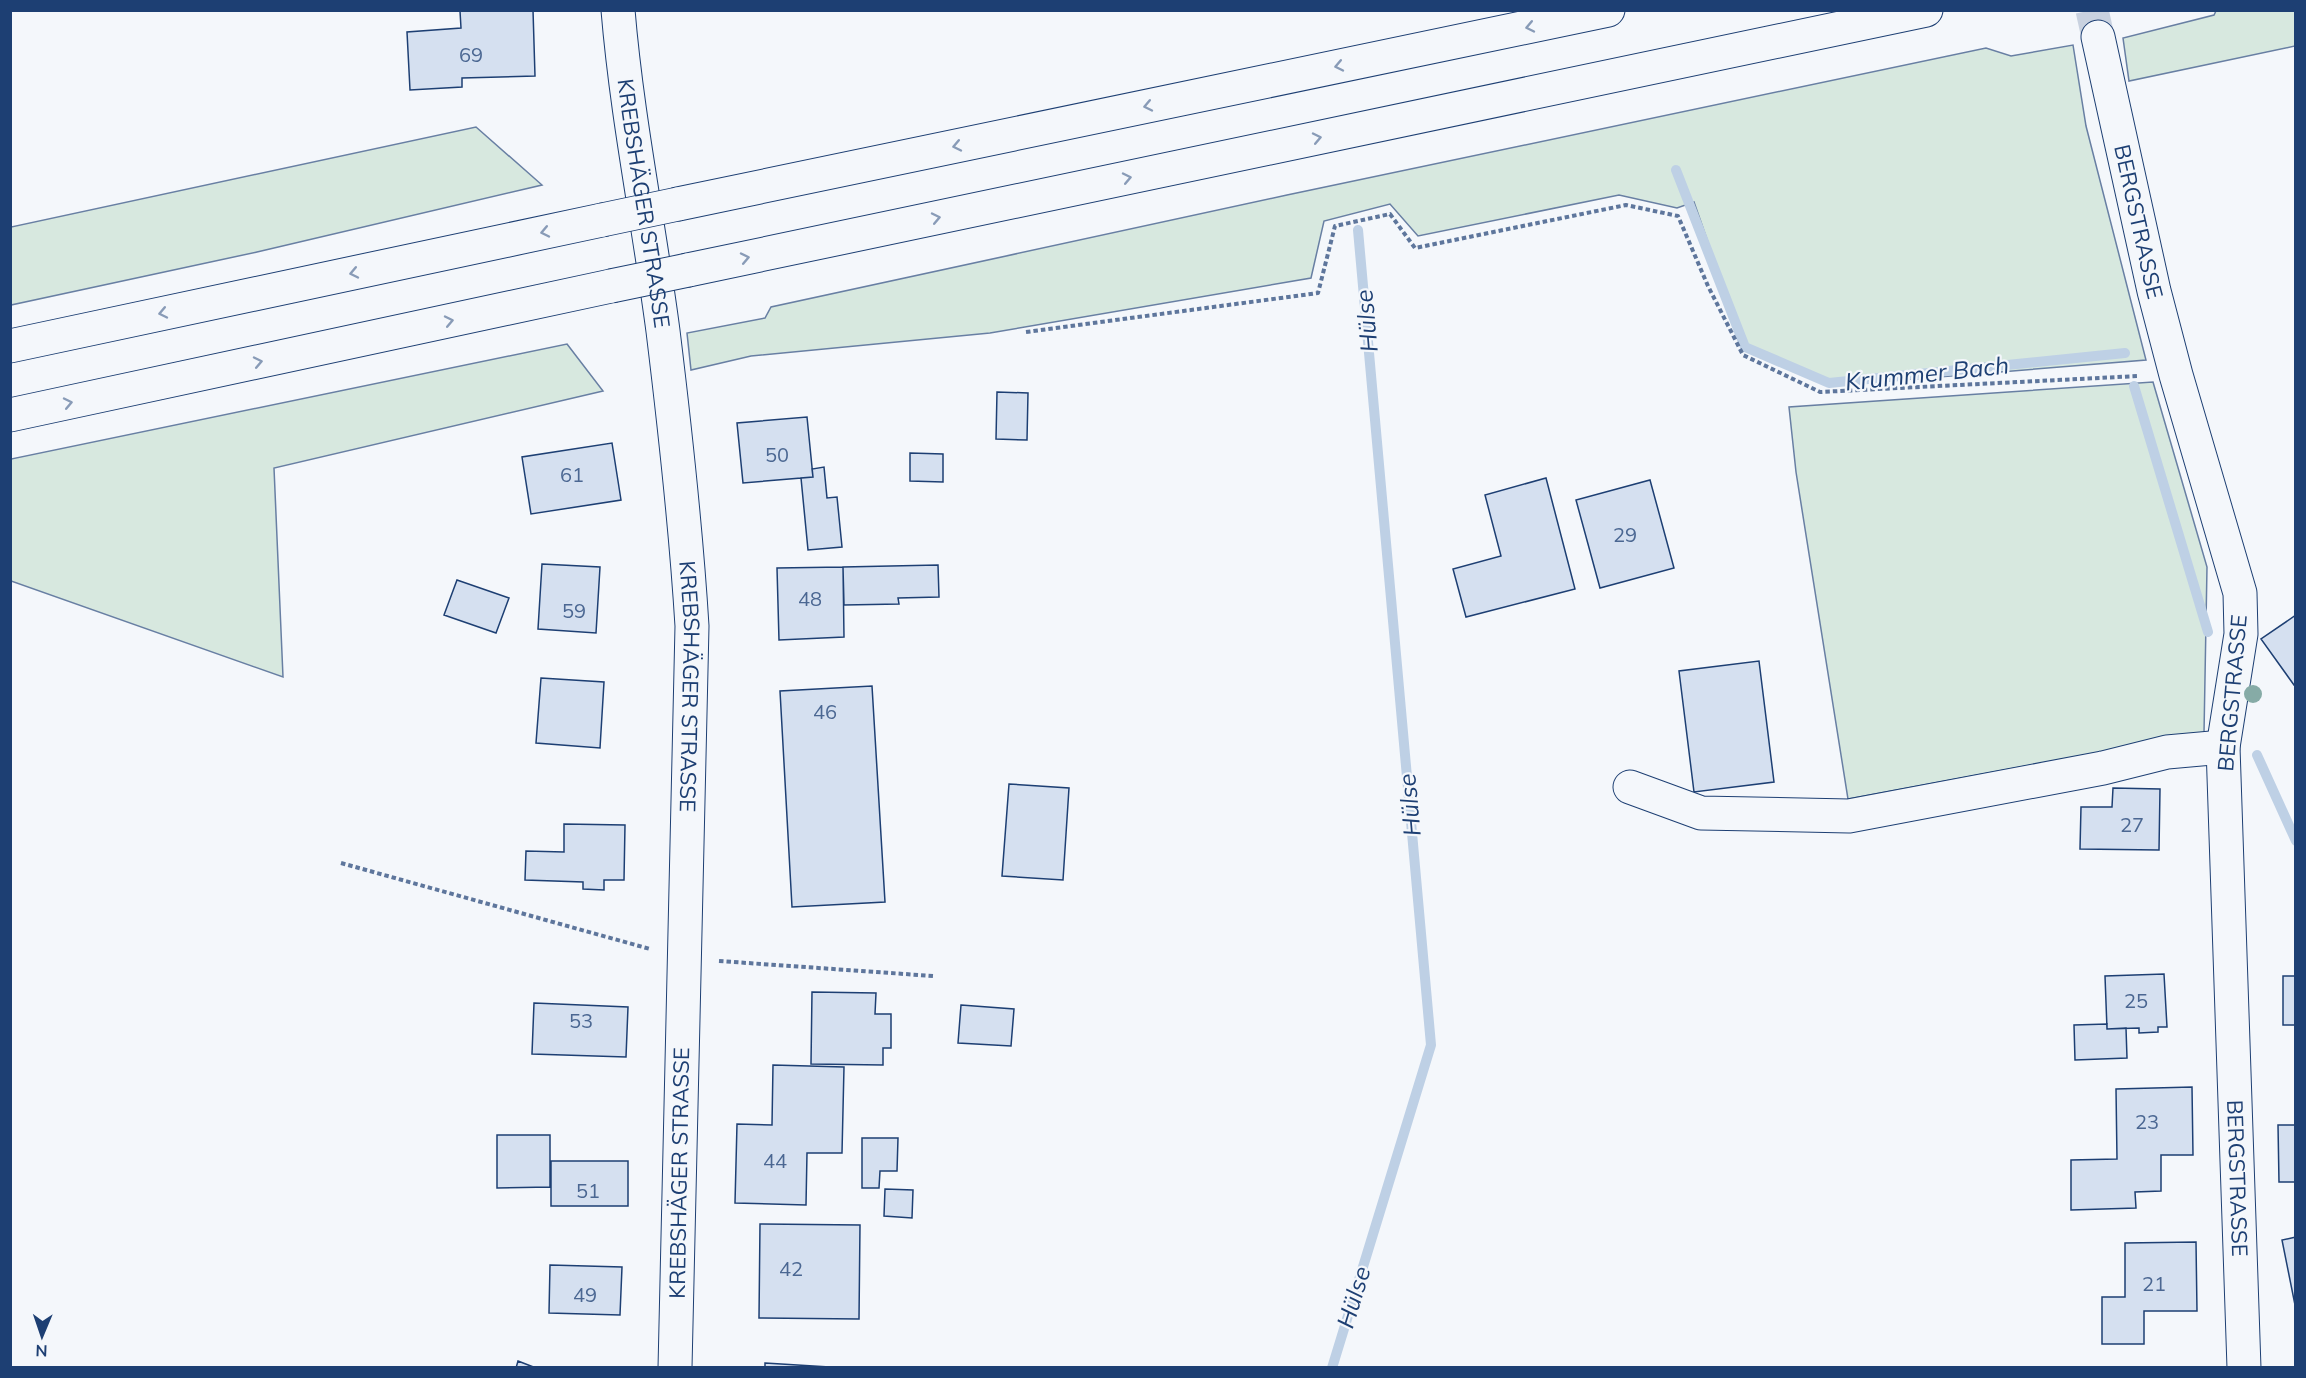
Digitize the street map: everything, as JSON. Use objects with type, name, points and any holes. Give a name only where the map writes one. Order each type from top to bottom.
[{"type":"main road","name":"KREBSHÄGER STRASSE","points":[[618,10],[630,130],[662,330],[687,541],[692,626],[675,1368]]},
{"type":"main road","points":[[10,346],[1608,10]]},
{"type":"main road","points":[[10,415],[611,286],[1926,10]]},
{"type":"main road","name":"BERGSTRASSE","points":[[2098,37],[2154,291],[2176,375],[2240,593],[2241,634],[2223,747],[2244,1368]]},
{"type":"main road","points":[[1630,787],[1701,813],[1849,816],[2103,768],[2167,752],[2223,747]]},
{"type":"path","points":[[1026,332],[1318,293],[1335,226],[1390,214],[1415,248],[1626,205],[1678,216],[1708,286],[1743,355],[1820,392],[2176,375]]},
{"type":"path","points":[[341,863],[684,959],[933,976]]},
{"type":"shaded area","points":[[2216,11],[2295,11],[2295,46],[2129,81],[2123,38],[2214,15]]},
{"type":"shaded area","points":[[2073,45],[2086,126],[2146,360],[1828,386],[1744,346],[1694,202],[1677,208],[1619,195],[1418,236],[1390,204],[1324,221],[1311,278],[990,333],[751,356],[691,370],[687,333],[765,318],[771,307],[1287,195],[1986,48],[2011,56]]},
{"type":"shaded area","points":[[476,127],[542,185],[257,252],[11,305],[11,227]]},
{"type":"shaded area","points":[[567,344],[603,391],[274,468],[283,677],[11,581],[11,459]]},
{"type":"shaded area","points":[[2153,382],[2207,567],[2204,733],[1848,799],[1796,472],[1789,407]]},
{"type":"building","points":[[533,10],[535,76],[462,78],[462,87],[410,90],[407,32],[461,28],[460,11]]},
{"type":"building","points":[[997,392],[1028,393],[1027,440],[996,439]]},
{"type":"building","points":[[807,417],[813,477],[743,483],[737,423]]},
{"type":"building","points":[[612,443],[621,500],[531,514],[522,457]]},
{"type":"building","points":[[910,453],[943,454],[943,482],[910,481]]},
{"type":"building","points":[[824,467],[827,498],[837,497],[842,547],[808,550],[801,478],[813,477],[812,469]]},
{"type":"building","points":[[1546,478],[1575,589],[1466,617],[1453,569],[1501,556],[1485,495]]},
{"type":"building","points":[[1650,480],[1674,568],[1600,588],[1576,500]]},
{"type":"building","points":[[542,564],[600,567],[596,633],[538,629]]},
{"type":"building","points":[[938,565],[939,597],[898,598],[899,604],[844,605],[843,567]]},
{"type":"building","points":[[843,567],[844,637],[779,640],[777,568]]},
{"type":"building","points":[[457,580],[509,598],[496,633],[444,615]]},
{"type":"building","points":[[2296,615],[2296,684],[2294,685],[2261,639]]},
{"type":"building","points":[[1759,661],[1774,782],[1694,792],[1679,671]]},
{"type":"building","points":[[541,678],[604,682],[600,748],[536,743]]},
{"type":"building","points":[[872,686],[885,902],[792,907],[780,691]]},
{"type":"building","points":[[1009,784],[1069,788],[1063,880],[1002,876]]},
{"type":"building","points":[[2113,788],[2160,789],[2159,850],[2080,849],[2081,807],[2112,807]]},
{"type":"building","points":[[564,824],[625,825],[624,880],[604,880],[604,890],[583,889],[583,882],[525,880],[526,851],[564,852]]},
{"type":"building","points":[[2164,974],[2167,1027],[2158,1027],[2158,1032],[2139,1033],[2139,1028],[2107,1029],[2105,976]]},
{"type":"building","points":[[2283,976],[2296,976],[2296,1025],[2283,1025]]},
{"type":"building","points":[[812,992],[876,993],[875,1014],[891,1014],[891,1048],[883,1048],[883,1065],[811,1064]]},
{"type":"building","points":[[534,1003],[628,1007],[626,1057],[532,1054]]},
{"type":"building","points":[[961,1005],[1014,1009],[1011,1046],[958,1043]]},
{"type":"building","points":[[2107,1024],[2107,1029],[2126,1028],[2127,1058],[2075,1060],[2074,1025]]},
{"type":"building","points":[[773,1065],[844,1067],[842,1153],[807,1153],[806,1205],[735,1203],[737,1124],[772,1125]]},
{"type":"building","points":[[2192,1087],[2193,1155],[2161,1155],[2161,1191],[2135,1192],[2136,1208],[2071,1210],[2071,1160],[2117,1159],[2116,1089]]},
{"type":"building","points":[[2278,1125],[2296,1125],[2296,1182],[2279,1182]]},
{"type":"building","points":[[497,1135],[550,1135],[550,1187],[497,1188]]},
{"type":"building","points":[[862,1138],[898,1138],[897,1171],[880,1171],[879,1188],[862,1188]]},
{"type":"building","points":[[551,1161],[628,1161],[628,1206],[551,1206]]},
{"type":"building","points":[[885,1189],[913,1190],[912,1218],[884,1216]]},
{"type":"building","points":[[760,1224],[860,1225],[859,1319],[759,1318]]},
{"type":"building","points":[[2296,1237],[2296,1305],[2295,1305],[2282,1240]]},
{"type":"building","points":[[2196,1242],[2197,1311],[2144,1311],[2144,1344],[2102,1344],[2102,1297],[2125,1297],[2125,1243]]},
{"type":"building","points":[[550,1265],[622,1267],[620,1315],[549,1313]]},
{"type":"building","points":[[518,1361],[536,1368],[516,1368]]},
{"type":"building","points":[[765,1363],[829,1367],[829,1368],[765,1368]]},
{"type":"waterway","name":"Krummer Bach","points":[[1676,170],[1745,347],[1829,383],[2125,353]]},
{"type":"waterway","name":"Hülse","points":[[1332,1368],[1431,1045],[1358,230]]},
{"type":"waterway","name":"Krummer Bach","points":[[2134,386],[2208,632]]},
{"type":"waterway","name":"Krummer Bach","points":[[2257,755],[2296,841]]},
{"type":"tunnel","points":[[2092,10],[2098,37]]}]
